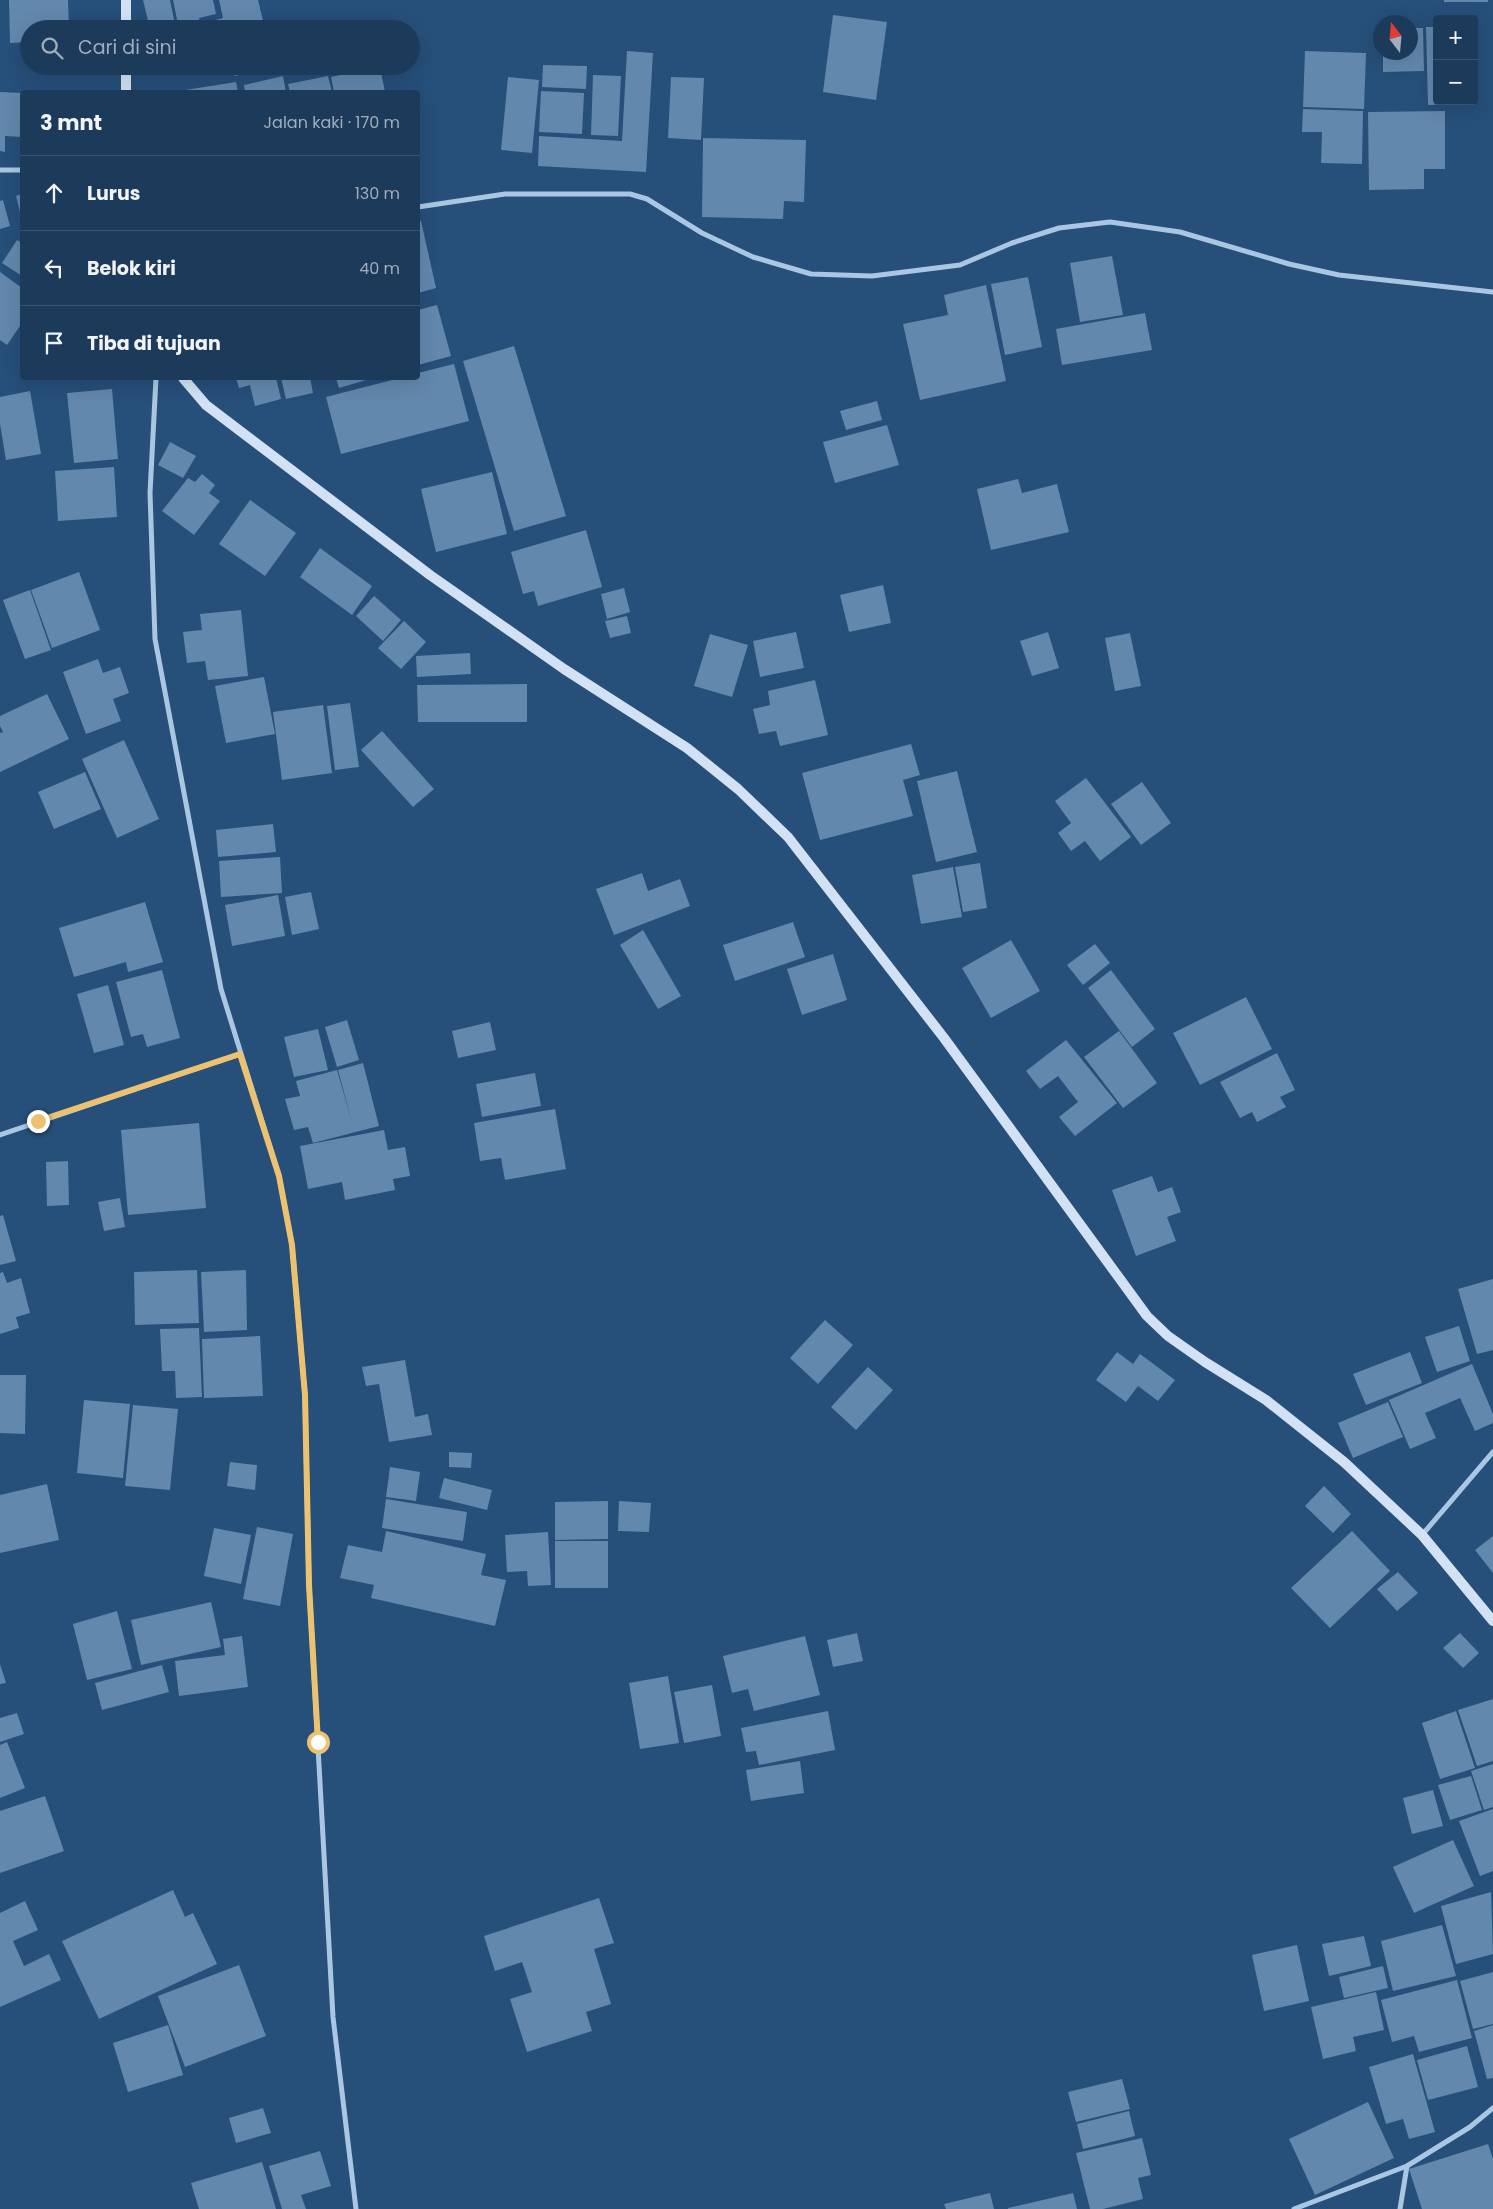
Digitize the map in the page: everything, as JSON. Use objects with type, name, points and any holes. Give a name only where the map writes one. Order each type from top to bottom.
[{"type":"main road","points":[[126,0],[126,20]]},
{"type":"main road","points":[[126,75],[126,90]]},
{"type":"main road","points":[[185,380],[206,405],[430,575],[564,669],[687,748],[738,789],[788,837],[944,1038],[1147,1316],[1168,1336],[1205,1362],[1266,1400],[1344,1462],[1422,1535],[1493,1621]]},
{"type":"street","points":[[0,170],[20,170]]},
{"type":"street","points":[[420,207],[505,194],[630,194],[647,200],[702,233],[753,257],[811,274],[872,276],[960,265],[1012,243],[1059,228],[1110,222],[1180,232],[1289,264],[1339,275],[1493,292]]},
{"type":"street","points":[[156,380],[150,493],[155,639],[221,989],[279,1176],[292,1245],[305,1395],[309,1585],[333,2016],[356,2209]]},
{"type":"street","points":[[0,1135],[240,1054]]},
{"type":"street","points":[[1422,1535],[1493,1452]]},
{"type":"street","points":[[1294,2209],[1407,2166],[1470,2127],[1493,2108]]},
{"type":"street","points":[[1400,2209],[1407,2166]]},
{"type":"building","points":[[9,0],[68,0],[69,20],[20,20],[20,42],[10,43]]},
{"type":"building","points":[[143,0],[170,0],[174,20],[148,20]]},
{"type":"building","points":[[173,0],[213,0],[216,14],[199,18],[199,20],[177,20]]},
{"type":"building","points":[[219,0],[258,0],[263,20],[215,20],[223,18]]},
{"type":"building","points":[[1444,0],[1488,0],[1488,2],[1444,2]]},
{"type":"building","points":[[833,15],[887,22],[876,100],[823,92]]},
{"type":"building","points":[[1426,27],[1433,27],[1433,105],[1428,105]]},
{"type":"building","points":[[1418,28],[1423,28],[1424,71],[1383,72],[1383,60],[1418,60]]},
{"type":"building","points":[[627,51],[653,53],[646,172],[538,166],[539,136],[622,141]]},
{"type":"building","points":[[1305,51],[1366,53],[1364,109],[1303,107]]},
{"type":"building","points":[[543,65],[587,66],[586,89],[542,87]]},
{"type":"building","points":[[341,75],[382,75],[385,90],[334,90],[331,77]]},
{"type":"building","points":[[593,75],[621,76],[618,136],[591,135]]},
{"type":"building","points":[[283,76],[286,90],[245,90],[244,85]]},
{"type":"building","points":[[328,76],[332,90],[290,90],[288,84]]},
{"type":"building","points":[[508,77],[539,80],[532,153],[501,150]]},
{"type":"building","points":[[671,77],[704,78],[701,140],[668,138]]},
{"type":"building","points":[[236,82],[238,90],[185,90]]},
{"type":"building","points":[[541,91],[584,93],[582,134],[539,132]]},
{"type":"building","points":[[0,92],[20,93],[20,137],[5,136],[5,152],[0,151]]},
{"type":"building","points":[[1303,109],[1363,111],[1362,164],[1321,163],[1322,132],[1302,132]]},
{"type":"building","points":[[1445,111],[1445,169],[1424,169],[1424,189],[1369,190],[1368,112]]},
{"type":"building","points":[[703,138],[806,140],[804,202],[784,201],[783,219],[702,217]]},
{"type":"building","points":[[20,195],[20,212],[16,196]]},
{"type":"building","points":[[3,200],[10,226],[0,229],[0,201]]},
{"type":"building","points":[[420,221],[436,288],[420,292]]},
{"type":"building","points":[[17,240],[20,242],[20,275],[2,263]]},
{"type":"building","points":[[1112,256],[1123,315],[1080,322],[1070,263]]},
{"type":"building","points":[[0,272],[20,287],[20,326],[7,345],[0,340]]},
{"type":"building","points":[[1028,277],[1042,347],[1005,355],[991,284]]},
{"type":"building","points":[[986,285],[1006,381],[920,400],[903,324],[948,315],[944,295]]},
{"type":"building","points":[[437,305],[451,356],[420,364],[420,309]]},
{"type":"building","points":[[1145,313],[1152,350],[1062,365],[1056,329]]},
{"type":"building","points":[[514,346],[566,516],[514,531],[463,361]]},
{"type":"building","points":[[454,364],[469,421],[341,454],[326,397],[392,380],[420,380],[420,372]]},
{"type":"building","points":[[237,380],[276,380],[281,399],[255,406],[250,385],[239,388]]},
{"type":"building","points":[[281,380],[310,380],[313,393],[286,399]]},
{"type":"building","points":[[337,380],[366,380],[339,388]]},
{"type":"building","points":[[112,389],[118,459],[74,463],[67,393]]},
{"type":"building","points":[[30,391],[41,454],[6,460],[0,424],[0,397]]},
{"type":"building","points":[[877,401],[882,420],[846,430],[840,411]]},
{"type":"building","points":[[887,425],[899,465],[835,483],[823,442]]},
{"type":"building","points":[[170,442],[196,456],[183,478],[158,465]]},
{"type":"building","points":[[114,467],[117,517],[58,521],[55,471]]},
{"type":"building","points":[[492,472],[507,534],[436,552],[421,489]]},
{"type":"building","points":[[202,474],[215,485],[209,493],[220,501],[194,535],[162,511],[188,478],[195,482]]},
{"type":"building","points":[[1018,479],[1022,493],[1057,484],[1069,532],[991,550],[977,489]]},
{"type":"building","points":[[250,500],[296,533],[265,576],[219,544]]},
{"type":"building","points":[[586,530],[602,587],[538,606],[534,591],[523,594],[511,552]]},
{"type":"building","points":[[320,548],[372,586],[352,615],[300,577]]},
{"type":"building","points":[[79,572],[100,630],[52,648],[31,590]]},
{"type":"building","points":[[883,585],[891,623],[849,632],[840,595]]},
{"type":"building","points":[[624,588],[630,612],[607,619],[601,594]]},
{"type":"building","points":[[30,590],[51,650],[25,659],[3,600]]},
{"type":"building","points":[[374,596],[401,620],[383,641],[356,616]]},
{"type":"building","points":[[241,610],[248,676],[208,680],[205,661],[187,663],[183,632],[202,630],[200,614]]},
{"type":"building","points":[[627,616],[631,633],[610,638],[605,621]]},
{"type":"building","points":[[404,621],[426,642],[401,669],[378,648]]},
{"type":"building","points":[[796,632],[804,668],[760,677],[753,641]]},
{"type":"building","points":[[1048,632],[1059,668],[1032,676],[1020,641]]},
{"type":"building","points":[[1130,633],[1141,686],[1115,691],[1105,638]]},
{"type":"building","points":[[710,634],[748,645],[732,697],[694,686]]},
{"type":"building","points":[[470,653],[471,674],[417,677],[416,656]]},
{"type":"building","points":[[98,659],[103,673],[120,667],[129,693],[113,699],[121,721],[86,734],[63,672]]},
{"type":"building","points":[[264,677],[275,734],[226,743],[215,686]]},
{"type":"building","points":[[815,680],[828,735],[780,746],[776,731],[759,734],[753,709],[770,705],[768,691]]},
{"type":"building","points":[[527,684],[527,722],[418,722],[417,685]]},
{"type":"building","points":[[47,694],[69,739],[0,772],[0,733],[3,732],[0,726],[0,716]]},
{"type":"building","points":[[350,703],[359,767],[335,770],[327,706]]},
{"type":"building","points":[[323,705],[332,773],[282,780],[273,712]]},
{"type":"building","points":[[382,731],[434,789],[413,807],[361,750]]},
{"type":"building","points":[[124,740],[159,819],[117,838],[82,759]]},
{"type":"building","points":[[911,744],[920,775],[903,780],[913,816],[820,840],[802,773]]},
{"type":"building","points":[[957,771],[977,852],[936,862],[917,781]]},
{"type":"building","points":[[85,772],[101,809],[54,829],[38,792]]},
{"type":"building","points":[[1086,778],[1131,837],[1100,861],[1085,841],[1071,851],[1058,833],[1071,823],[1055,801]]},
{"type":"building","points":[[1142,782],[1171,823],[1141,845],[1111,804]]},
{"type":"building","points":[[273,824],[276,852],[218,857],[216,830]]},
{"type":"building","points":[[280,857],[282,893],[221,897],[219,861]]},
{"type":"building","points":[[980,863],[987,908],[963,912],[955,867]]},
{"type":"building","points":[[953,867],[962,917],[921,924],[912,875]]},
{"type":"building","points":[[642,873],[648,891],[680,879],[690,906],[614,935],[596,889]]},
{"type":"building","points":[[311,892],[319,929],[292,935],[285,897]]},
{"type":"building","points":[[278,895],[285,936],[232,946],[225,905]]},
{"type":"building","points":[[145,902],[163,962],[128,972],[126,962],[74,977],[59,928]]},
{"type":"building","points":[[793,922],[805,957],[735,981],[723,945]]},
{"type":"building","points":[[643,930],[681,996],[658,1009],[620,945]]},
{"type":"building","points":[[1011,940],[1040,991],[991,1018],[962,968]]},
{"type":"building","points":[[1095,944],[1110,963],[1083,985],[1067,965]]},
{"type":"building","points":[[833,954],[847,1000],[802,1015],[787,969]]},
{"type":"building","points":[[162,970],[180,1038],[147,1047],[143,1034],[131,1037],[116,982]]},
{"type":"building","points":[[1111,970],[1155,1029],[1132,1047],[1088,988]]},
{"type":"building","points":[[108,985],[124,1045],[94,1053],[77,994]]},
{"type":"building","points":[[1246,997],[1272,1049],[1200,1085],[1173,1033]]},
{"type":"building","points":[[347,1020],[359,1060],[337,1067],[325,1027]]},
{"type":"building","points":[[490,1022],[496,1050],[458,1058],[452,1031]]},
{"type":"building","points":[[318,1029],[328,1070],[294,1077],[284,1037]]},
{"type":"building","points":[[1119,1031],[1157,1083],[1123,1108],[1084,1057]]},
{"type":"building","points":[[1066,1040],[1117,1103],[1075,1136],[1059,1117],[1078,1102],[1058,1076],[1040,1089],[1026,1071]]},
{"type":"building","points":[[1277,1053],[1295,1090],[1280,1097],[1286,1107],[1257,1122],[1252,1112],[1240,1118],[1220,1082]]},
{"type":"building","points":[[363,1063],[379,1126],[313,1143],[308,1127],[294,1130],[285,1099],[300,1096],[296,1081],[337,1070],[352,1122],[338,1070]]},
{"type":"building","points":[[535,1073],[541,1106],[482,1117],[476,1084]]},
{"type":"building","points":[[555,1109],[566,1169],[505,1180],[501,1158],[480,1161],[474,1123]]},
{"type":"building","points":[[199,1123],[206,1208],[128,1215],[121,1130]]},
{"type":"building","points":[[384,1130],[388,1150],[405,1147],[410,1176],[393,1179],[395,1190],[345,1200],[342,1182],[308,1189],[300,1146]]},
{"type":"building","points":[[68,1161],[69,1205],[47,1206],[46,1162]]},
{"type":"building","points":[[1152,1176],[1158,1192],[1172,1187],[1181,1212],[1167,1217],[1176,1241],[1136,1256],[1112,1190]]},
{"type":"building","points":[[120,1198],[125,1227],[104,1231],[98,1202]]},
{"type":"building","points":[[3,1215],[16,1261],[0,1265],[0,1216]]},
{"type":"building","points":[[197,1270],[199,1323],[135,1325],[134,1272]]},
{"type":"building","points":[[246,1270],[247,1330],[204,1332],[201,1272]]},
{"type":"building","points":[[3,1272],[7,1283],[21,1278],[30,1313],[16,1317],[19,1328],[0,1334],[0,1273]]},
{"type":"building","points":[[1493,1279],[1493,1350],[1477,1354],[1458,1289]]},
{"type":"building","points":[[825,1320],[853,1345],[818,1384],[790,1358]]},
{"type":"building","points":[[1459,1326],[1470,1361],[1437,1372],[1425,1337]]},
{"type":"building","points":[[199,1328],[202,1397],[176,1398],[175,1371],[162,1371],[160,1329]]},
{"type":"building","points":[[260,1336],[263,1396],[204,1398],[202,1339]]},
{"type":"building","points":[[1117,1352],[1133,1364],[1140,1354],[1175,1380],[1158,1401],[1138,1386],[1126,1402],[1096,1380]]},
{"type":"building","points":[[1410,1352],[1422,1383],[1366,1405],[1353,1374]]},
{"type":"building","points":[[405,1360],[415,1417],[428,1414],[432,1435],[389,1442],[379,1384],[366,1386],[362,1367]]},
{"type":"building","points":[[1472,1364],[1493,1414],[1493,1423],[1475,1431],[1460,1398],[1425,1413],[1436,1438],[1410,1449],[1389,1400]]},
{"type":"building","points":[[868,1367],[893,1390],[856,1430],[831,1407]]},
{"type":"building","points":[[0,1375],[26,1375],[25,1434],[0,1433]]},
{"type":"building","points":[[84,1400],[130,1404],[123,1478],[77,1473]]},
{"type":"building","points":[[1388,1402],[1403,1437],[1353,1458],[1338,1423]]},
{"type":"building","points":[[133,1405],[178,1409],[170,1490],[125,1486]]},
{"type":"building","points":[[449,1452],[472,1453],[471,1468],[449,1467]]},
{"type":"building","points":[[230,1462],[257,1465],[255,1490],[227,1486]]},
{"type":"building","points":[[390,1467],[420,1472],[416,1501],[386,1497]]},
{"type":"building","points":[[444,1478],[492,1490],[487,1510],[439,1498]]},
{"type":"building","points":[[47,1484],[59,1540],[0,1553],[0,1495]]},
{"type":"building","points":[[1324,1486],[1351,1514],[1333,1533],[1305,1506]]},
{"type":"building","points":[[386,1499],[467,1512],[463,1541],[382,1528]]},
{"type":"building","points":[[608,1501],[608,1539],[555,1540],[555,1502]]},
{"type":"building","points":[[619,1501],[651,1503],[649,1532],[618,1531]]},
{"type":"building","points":[[257,1527],[293,1534],[280,1606],[243,1599]]},
{"type":"building","points":[[214,1528],[251,1535],[241,1584],[204,1576]]},
{"type":"building","points":[[386,1531],[486,1554],[481,1575],[506,1580],[495,1626],[371,1598],[374,1585],[340,1578],[348,1545],[382,1552]]},
{"type":"building","points":[[1352,1531],[1390,1571],[1330,1628],[1291,1588]]},
{"type":"building","points":[[548,1532],[551,1585],[528,1586],[527,1571],[507,1572],[505,1535]]},
{"type":"building","points":[[1493,1536],[1493,1573],[1475,1550]]},
{"type":"building","points":[[555,1541],[608,1541],[608,1588],[555,1588]]},
{"type":"building","points":[[1398,1572],[1418,1593],[1397,1611],[1377,1589]]},
{"type":"building","points":[[211,1602],[221,1647],[141,1665],[131,1620]]},
{"type":"building","points":[[117,1611],[132,1669],[87,1680],[73,1624]]},
{"type":"building","points":[[857,1633],[863,1661],[833,1667],[827,1640]]},
{"type":"building","points":[[1460,1633],[1479,1653],[1463,1668],[1443,1648]]},
{"type":"building","points":[[242,1636],[248,1687],[179,1696],[175,1661],[225,1655],[223,1639]]},
{"type":"building","points":[[805,1636],[820,1695],[754,1711],[748,1689],[732,1693],[723,1656]]},
{"type":"building","points":[[0,1664],[6,1683],[0,1684]]},
{"type":"building","points":[[162,1665],[169,1692],[102,1710],[95,1683]]},
{"type":"building","points":[[668,1676],[679,1743],[640,1749],[629,1683]]},
{"type":"building","points":[[712,1685],[721,1736],[684,1743],[674,1692]]},
{"type":"building","points":[[1493,1699],[1493,1761],[1477,1766],[1458,1710]]},
{"type":"building","points":[[828,1711],[835,1750],[759,1765],[756,1751],[746,1752],[741,1728]]},
{"type":"building","points":[[1456,1711],[1475,1768],[1440,1779],[1422,1723]]},
{"type":"building","points":[[17,1713],[24,1734],[0,1742],[0,1718]]},
{"type":"building","points":[[7,1742],[25,1788],[0,1798],[0,1745]]},
{"type":"building","points":[[800,1761],[804,1793],[751,1801],[746,1770]]},
{"type":"building","points":[[1493,1764],[1493,1807],[1484,1810],[1471,1771]]},
{"type":"building","points":[[1471,1776],[1482,1810],[1450,1820],[1438,1785]]},
{"type":"building","points":[[1433,1790],[1443,1826],[1412,1834],[1403,1798]]},
{"type":"building","points":[[45,1796],[64,1851],[0,1873],[0,1811]]},
{"type":"building","points":[[1493,1809],[1493,1871],[1480,1876],[1459,1821]]},
{"type":"building","points":[[1453,1840],[1474,1886],[1414,1913],[1393,1867]]},
{"type":"building","points":[[173,1890],[185,1917],[193,1913],[217,1964],[99,2019],[62,1941]]},
{"type":"building","points":[[1491,1892],[1493,1954],[1456,1964],[1441,1906]]},
{"type":"building","points":[[599,1898],[614,1943],[594,1949],[611,2004],[586,2012],[592,2031],[527,2052],[510,1999],[532,1992],[522,1962],[495,1971],[484,1936]]},
{"type":"building","points":[[25,1901],[38,1930],[13,1941],[24,1966],[49,1954],[61,1980],[0,2007],[0,1913]]},
{"type":"building","points":[[1442,1925],[1456,1976],[1393,1991],[1381,1941]]},
{"type":"building","points":[[1364,1936],[1371,1966],[1329,1976],[1322,1944]]},
{"type":"building","points":[[1297,1945],[1309,2001],[1264,2011],[1252,1955]]},
{"type":"building","points":[[239,1965],[266,2036],[185,2067],[158,1996]]},
{"type":"building","points":[[1383,1966],[1388,1988],[1344,1998],[1339,1977]]},
{"type":"building","points":[[1493,1972],[1493,2024],[1473,2029],[1460,1981]]},
{"type":"building","points":[[1457,1980],[1472,2038],[1419,2052],[1414,2036],[1392,2042],[1381,2000]]},
{"type":"building","points":[[1376,1992],[1384,2030],[1353,2037],[1356,2051],[1323,2059],[1311,2007]]},
{"type":"building","points":[[168,2025],[183,2075],[128,2092],[113,2043]]},
{"type":"building","points":[[1493,2025],[1493,2078],[1487,2079],[1474,2031]]},
{"type":"building","points":[[1467,2046],[1478,2087],[1428,2100],[1417,2060]]},
{"type":"building","points":[[1413,2054],[1435,2132],[1409,2139],[1403,2119],[1386,2124],[1369,2067]]},
{"type":"building","points":[[1122,2079],[1130,2109],[1076,2122],[1068,2092]]},
{"type":"building","points":[[1368,2102],[1394,2158],[1315,2195],[1289,2139]]},
{"type":"building","points":[[263,2108],[271,2133],[236,2143],[229,2118]]},
{"type":"building","points":[[1129,2111],[1135,2136],[1083,2149],[1077,2124]]},
{"type":"building","points":[[1142,2138],[1151,2175],[1138,2178],[1143,2199],[1103,2209],[1090,2209],[1076,2153]]},
{"type":"building","points":[[1488,2144],[1493,2159],[1493,2209],[1422,2209],[1409,2169]]},
{"type":"building","points":[[320,2151],[331,2186],[301,2195],[306,2209],[282,2209],[269,2166]]},
{"type":"building","points":[[262,2162],[276,2209],[199,2209],[191,2183]]},
{"type":"building","points":[[990,2193],[994,2209],[946,2209],[944,2204]]},
{"type":"building","points":[[1073,2193],[1077,2209],[1008,2209],[1008,2208]]},
{"type":"route","points":[[38,1121],[240,1054],[279,1176],[292,1245],[305,1395],[309,1585],[318,1742]]}]
